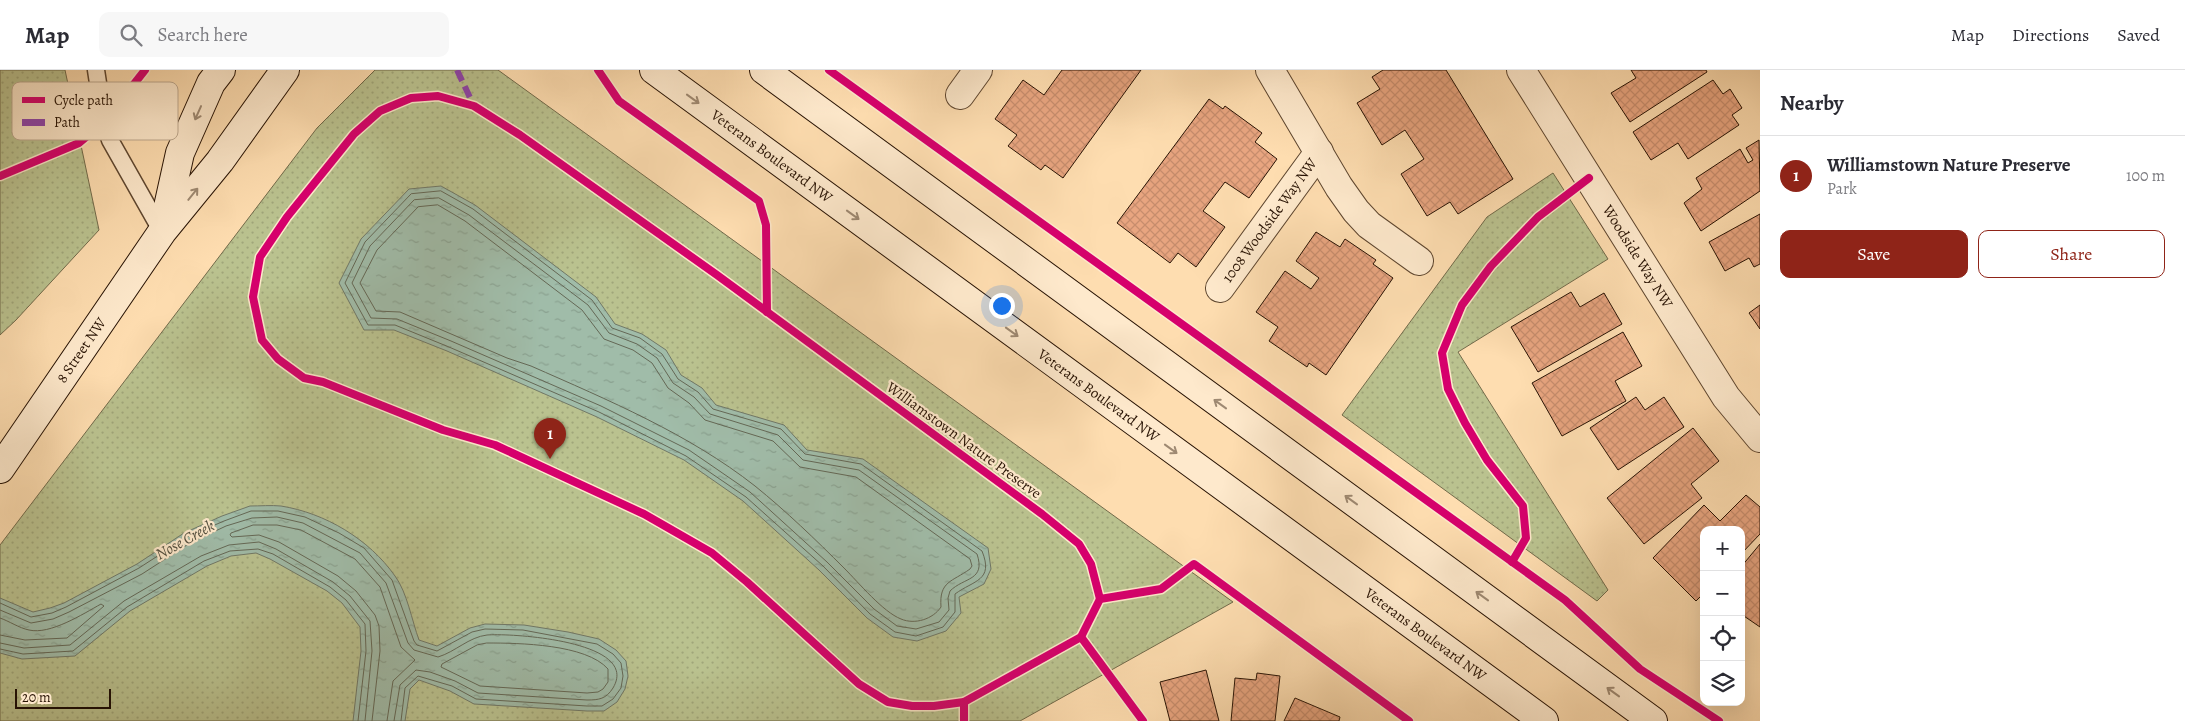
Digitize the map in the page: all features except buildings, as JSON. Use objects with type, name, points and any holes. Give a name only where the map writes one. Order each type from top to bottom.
[{"type":"main road","name":"8 Street NW","points":[[162,232],[180,153],[211,83],[220,70]]},
{"type":"main road","name":"8 Street NW","points":[[0,469],[162,232],[220,161],[285,70]]},
{"type":"main road","name":"Veterans Boulevard NW","points":[[654,70],[1544,721]]},
{"type":"main road","points":[[764,70],[1653,721]]},
{"type":"main road","points":[[960,95],[978,70]]},
{"type":"main road","name":"1008 Woodside Way NW","points":[[1270,70],[1339,187],[1356,211],[1369,224],[1419,261]]},
{"type":"main road","name":"Woodside Way NW","points":[[1521,70],[1726,397],[1760,438]]},
{"type":"main road","name":"1008 Woodside Way NW","points":[[1220,288],[1319,152]]},
{"type":"lane","points":[[110,140],[162,232]]},
{"type":"green space","points":[[0,70],[65,70],[68,82],[12,82],[12,140],[80,140],[99,230],[0,335]]},
{"type":"green space","points":[[375,70],[498,70],[1233,602],[1020,721],[0,721],[0,545],[317,128]]},
{"type":"green space","points":[[1553,173],[1608,259],[1458,352],[1608,590],[1597,601],[1342,415],[1487,217]]},
{"type":"water","points":[[441,186],[475,205],[596,297],[615,324],[642,334],[666,350],[681,375],[702,388],[716,405],[784,425],[807,450],[863,459],[988,548],[991,569],[984,584],[959,597],[961,613],[946,631],[917,641],[893,637],[867,618],[819,570],[743,501],[684,460],[597,417],[447,351],[394,330],[364,330],[339,283],[361,239],[409,189]]},
{"type":"water","name":"Nose Creek","points":[[250,506],[281,506],[314,515],[330,521],[359,539],[372,550],[395,576],[406,598],[419,640],[437,646],[470,628],[485,624],[524,625],[599,639],[616,650],[626,661],[628,676],[625,689],[617,702],[604,711],[587,711],[474,704],[450,691],[419,680],[410,689],[405,721],[353,721],[361,651],[360,627],[342,603],[327,591],[256,553],[231,556],[207,566],[130,611],[75,656],[22,659],[0,653],[0,598],[33,612],[64,603],[137,564],[184,533]]},
{"type":"marked path","points":[[457,70],[474,106]]},
{"type":"cycle path","points":[[136,82],[145,70]]},
{"type":"cycle path","points":[[598,70],[619,101],[759,201],[766,225],[767,312]]},
{"type":"cycle path","points":[[829,70],[1565,600],[1640,669],[1719,721]]},
{"type":"cycle path","name":"Williamstown Nature Preserve","points":[[964,702],[934,706],[912,706],[888,702],[859,684],[747,582],[712,553],[644,514],[495,445],[443,430],[323,382],[304,378],[278,359],[262,340],[253,297],[260,257],[287,217],[354,134],[380,111],[411,98],[438,96],[474,106],[520,135],[717,275],[1042,514],[1079,544],[1091,564],[1100,599]]},
{"type":"cycle path","points":[[0,176],[83,140]]},
{"type":"cycle path","points":[[1512,562],[1526,538],[1523,506],[1487,460],[1465,423],[1448,389],[1442,353],[1462,305],[1491,266],[1538,217],[1589,178]]},
{"type":"cycle path","points":[[1081,637],[1100,599],[1161,589],[1194,564],[1409,721]]},
{"type":"cycle path","points":[[964,721],[964,702],[1081,637],[1143,721]]},
{"type":"place","name":"Williamstown Nature Preserve","points":[[550,459]]}]
